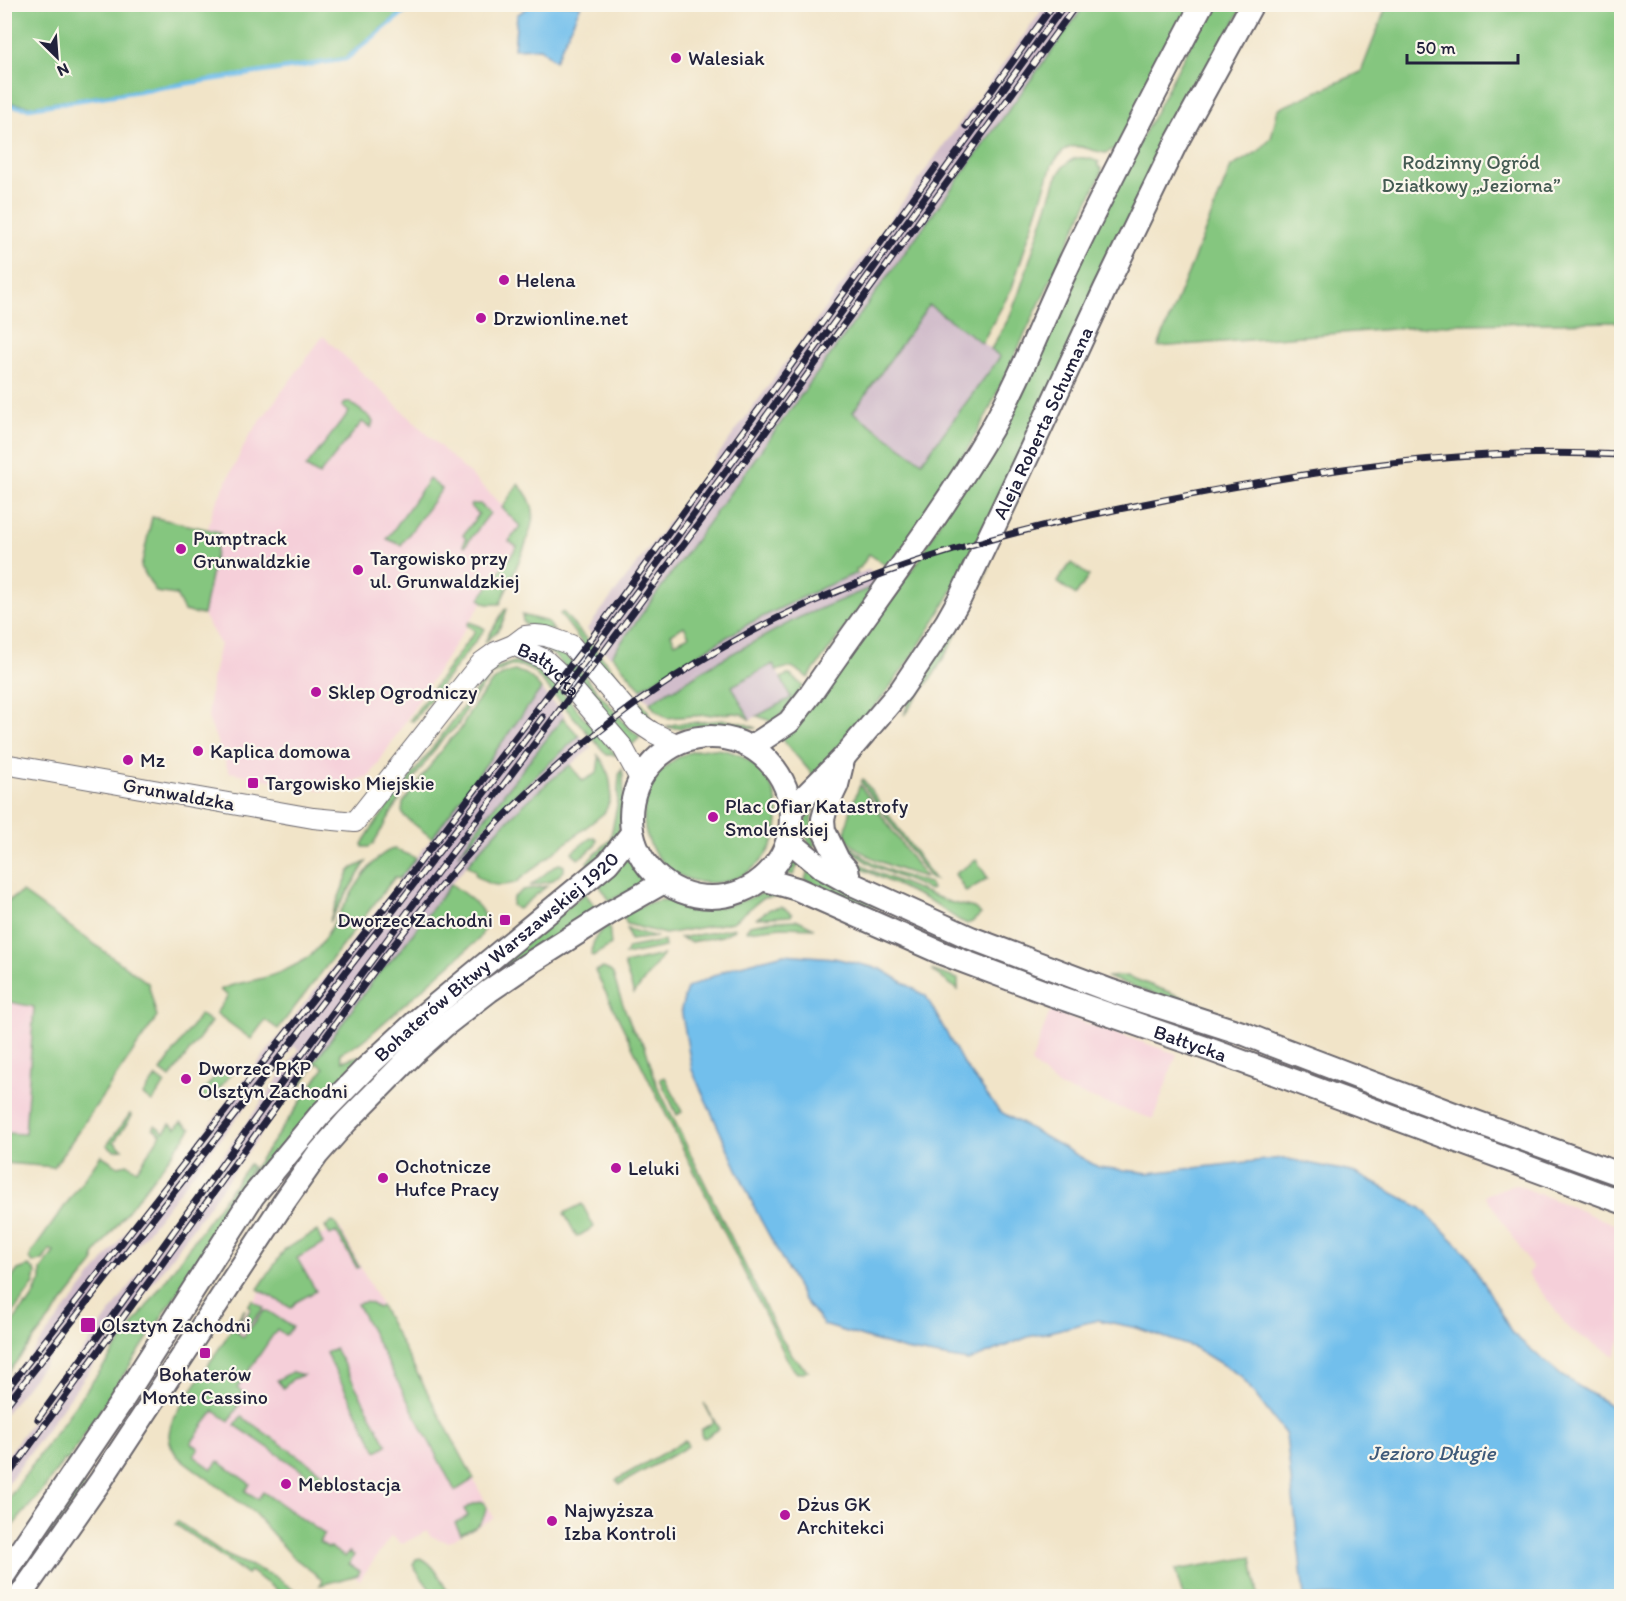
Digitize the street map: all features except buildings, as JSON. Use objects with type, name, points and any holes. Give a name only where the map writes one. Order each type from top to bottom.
[{"type":"main road","name":"Aleja Roberta Schumana","points":[[751,747],[789,722],[810,695],[945,503],[992,428],[1034,343],[1067,268],[1202,4]]},
{"type":"main road","name":"Aleja Roberta Schumana","points":[[791,810],[844,757],[901,690],[946,623],[960,598],[1170,155],[1252,4]]},
{"type":"main road","points":[[701,737],[727,738],[751,747],[779,773],[787,791],[791,825],[788,840],[778,861],[762,879],[744,890],[724,896],[703,897],[683,892],[664,882],[643,861],[632,833],[630,815],[633,796],[649,765],[676,744],[701,737]]},
{"type":"main road","points":[[844,757],[837,785],[823,819],[824,831],[838,860],[847,870],[850,883]]},
{"type":"main road","name":"Bohaterów Bitwy Warszawskiej 1920","points":[[4,1575],[120,1404],[253,1196],[313,1124],[365,1069],[429,1011],[608,863],[632,833]]},
{"type":"main road","name":"Bałtycka","points":[[788,840],[821,867],[850,883],[971,938],[1110,991],[1245,1034],[1622,1175]]},
{"type":"main road","name":"Bałtycka","points":[[762,879],[797,889],[944,954],[1053,995],[1211,1050],[1622,1202]]},
{"type":"main road","name":"Bohaterów Bitwy Warszawskiej 1920","points":[[20,1596],[101,1480],[284,1202],[317,1155],[347,1121],[415,1052],[444,1026],[489,992],[611,912],[664,882]]},
{"type":"street","name":"Bałtycka","points":[[640,779],[622,746],[560,674],[544,659],[513,645],[525,636],[535,635],[571,645],[636,722],[676,744]]},
{"type":"street","name":"Grunwaldzka","points":[[4,764],[313,818],[355,822],[482,662],[496,652],[513,645]]},
{"type":"shaded area","points":[[1046,5],[1085,5],[610,657],[587,629],[681,506]]},
{"type":"shaded area","points":[[929,305],[1001,356],[922,463],[853,412]]},
{"type":"shaded area","name":"Targowisko przy ul. Grunwaldzkiej","points":[[323,336],[529,530],[370,776],[325,791],[229,772],[208,718],[211,683],[220,644],[203,615],[220,532],[208,529],[213,509],[249,436]]},
{"type":"shaded area","points":[[870,569],[875,586],[798,618],[757,639],[650,703],[639,690],[750,623],[824,587]]},
{"type":"shaded area","points":[[773,664],[792,698],[750,720],[732,686]]},
{"type":"shaded area","points":[[541,689],[565,716],[484,819],[463,850],[514,796],[580,735],[592,748],[544,785],[478,852],[398,953],[374,979],[5,1487],[5,1459],[299,1050],[294,1046],[275,1069],[5,1414],[5,1387],[400,881],[399,879],[432,838]]},
{"type":"shaded area","points":[[4,1001],[34,1006],[25,1134],[5,1133]]},
{"type":"shaded area","points":[[1050,1011],[1177,1054],[1153,1119],[1059,1087],[1031,1063]]},
{"type":"shaded area","points":[[1515,1184],[1621,1227],[1621,1338],[1615,1356],[1569,1329],[1528,1274],[1533,1268],[1485,1195]]},
{"type":"shaded area","name":"Meblostacja","points":[[340,1228],[494,1518],[448,1542],[430,1536],[427,1531],[402,1544],[391,1536],[360,1580],[188,1457],[180,1413],[289,1248]]},
{"type":"green space","points":[[4,5],[410,5],[344,58],[31,106],[5,102]]},
{"type":"green space","points":[[1085,5],[1193,5],[1116,148],[1106,153],[1082,147],[1071,147],[1065,150],[1052,165],[1012,288],[982,343],[929,305],[853,412],[922,462],[1000,357],[991,349],[1009,318],[1019,293],[1060,172],[1073,159],[1084,158],[1099,162],[1097,164],[1102,170],[1101,174],[987,414],[958,466],[890,568],[869,554],[860,568],[856,569],[857,573],[750,623],[641,689],[612,655]],"holes":[[[684,626],[689,636],[675,643],[671,634]]]},
{"type":"green space","points":[[1211,5],[1243,5],[966,566],[924,638],[886,693],[813,775],[780,737],[920,559]]},
{"type":"green space","name":"Rodzinny Ogród Działkowy „Jeziorna”","points":[[1387,5],[1621,5],[1621,322],[1459,324],[1158,347],[1231,167],[1259,151],[1271,138],[1278,109],[1361,72]]},
{"type":"green space","points":[[346,402],[370,417],[373,422],[371,428],[362,422],[319,475],[306,467],[349,412],[342,406]]},
{"type":"green space","points":[[429,479],[442,489],[401,545],[387,539]]},
{"type":"green space","points":[[518,484],[528,497],[533,512],[530,532],[500,604],[486,603],[480,598],[517,547],[509,541],[520,526],[502,508]]},
{"type":"green space","points":[[480,504],[490,513],[465,546],[463,545],[466,539],[463,535],[479,514],[470,506]]},
{"type":"green space","name":"Pumptrack Grunwaldzkie","points":[[152,517],[220,532],[203,615],[184,611],[176,595],[156,592],[141,567]]},
{"type":"green space","points":[[1071,563],[1089,576],[1076,595],[1057,582]]},
{"type":"green space","points":[[990,567],[950,647],[934,674],[904,715],[911,694],[969,602],[971,603]]},
{"type":"green space","points":[[877,585],[808,678],[794,668],[777,671],[773,664],[732,686],[750,720],[742,714],[734,713],[667,718],[655,710],[650,703],[715,663],[798,618]]},
{"type":"green space","points":[[507,609],[499,628],[485,642]]},
{"type":"green space","points":[[563,612],[648,711],[651,721],[603,670],[560,614]]},
{"type":"green space","points":[[522,615],[548,622],[554,631],[526,625]]},
{"type":"green space","points":[[469,622],[485,629],[413,721],[410,720],[475,631],[467,625]]},
{"type":"green space","points":[[534,643],[549,646],[563,653],[627,726],[640,737],[632,745],[554,655]]},
{"type":"green space","points":[[514,662],[532,665],[546,673],[616,755],[607,755],[534,672],[521,666],[510,666],[490,677],[467,707],[458,725],[441,741],[402,795],[373,844],[363,847],[362,844],[372,828],[486,677],[499,667]]},
{"type":"green space","points":[[514,671],[527,674],[541,689],[432,838],[405,817],[402,812],[403,803],[446,744],[461,729],[470,711],[491,683],[502,675]]},
{"type":"green space","points":[[787,675],[803,686],[786,710],[773,722],[757,716],[791,698],[781,678]]},
{"type":"green space","points":[[563,718],[579,736],[514,796],[458,855],[484,819]]},
{"type":"green space","points":[[725,720],[756,728],[665,727],[675,724]]},
{"type":"green space","points":[[711,749],[737,754],[759,768],[773,790],[778,816],[773,842],[759,864],[737,878],[711,883],[685,878],[663,864],[649,842],[644,816],[649,790],[663,768],[685,754]]},
{"type":"green space","points":[[597,754],[606,767],[611,791],[604,813],[515,883],[493,884],[475,874],[476,871],[467,865],[516,812],[570,765],[583,781],[597,773],[599,758]]},
{"type":"green space","points":[[622,769],[622,807],[619,829],[613,843],[589,866],[587,862],[610,840],[617,806],[619,775]]},
{"type":"green space","points":[[863,779],[935,880],[931,879],[861,782]]},
{"type":"green space","points":[[860,785],[925,877],[880,861],[857,849],[850,841],[846,834],[847,824]]},
{"type":"green space","points":[[817,799],[814,804],[811,826],[815,844],[811,849],[806,835],[805,822],[808,811]]},
{"type":"green space","points":[[594,837],[597,840],[594,847],[578,859],[572,852]]},
{"type":"green space","points":[[845,845],[849,845],[867,859],[886,869],[929,883],[932,889],[873,866]]},
{"type":"green space","points":[[841,847],[868,869],[949,902],[974,908],[981,914],[967,924],[932,902],[856,866]]},
{"type":"green space","points":[[395,849],[416,858],[399,879],[395,877],[278,1029],[265,1020],[251,1039],[216,1013],[228,996],[220,990],[280,972],[297,964],[317,949],[363,876],[374,862],[385,853]]},
{"type":"green space","points":[[627,855],[633,868],[645,883],[610,901],[598,883]]},
{"type":"green space","points":[[793,856],[799,863],[793,875],[783,873]]},
{"type":"green space","points":[[976,860],[988,878],[966,892],[955,874]]},
{"type":"green space","points":[[366,862],[329,922],[349,872]]},
{"type":"green space","points":[[556,865],[564,866],[564,871],[552,881],[530,886]]},
{"type":"green space","points":[[808,870],[885,909],[864,904],[805,880]]},
{"type":"green space","points":[[451,884],[473,901],[483,913],[484,929],[479,939],[363,1041],[340,1053],[342,1061],[362,1057],[218,1231],[67,1461],[64,1460],[5,1538],[5,1503],[249,1164],[252,1167],[217,1220],[286,1123],[324,1068],[317,1063],[300,1086],[298,1085],[374,979],[398,953]]},
{"type":"green space","points":[[547,886],[520,908],[517,909],[512,905],[513,898],[523,890]]},
{"type":"green space","points":[[22,892],[148,983],[157,1017],[54,1167],[5,1163],[5,1133],[25,1134],[34,1007],[5,1001],[5,903]]},
{"type":"green space","points":[[768,892],[785,896],[763,898],[733,922],[665,934],[627,924],[623,916],[638,907],[661,900],[704,908],[731,904]]},
{"type":"green space","points":[[585,893],[597,909],[471,992],[468,989]]},
{"type":"green space","points":[[782,907],[792,914],[791,916],[757,918],[770,909]]},
{"type":"green space","points":[[798,920],[814,928],[781,927],[746,930],[750,925]]},
{"type":"green space","points":[[609,924],[611,945],[591,955],[596,937]]},
{"type":"green space","points":[[735,928],[722,936],[691,942],[680,938]]},
{"type":"green space","points":[[627,929],[657,937],[630,940]]},
{"type":"green space","points":[[664,941],[665,947],[625,955],[628,948]]},
{"type":"green space","points":[[663,955],[634,994],[624,964]]},
{"type":"green space","points":[[603,968],[613,974],[633,1030],[645,1046],[656,1083],[779,1335],[794,1358],[808,1371],[797,1373],[790,1365],[595,971]]},
{"type":"green space","points":[[931,970],[958,979],[958,990]]},
{"type":"green space","points":[[1127,976],[1208,1007],[1219,1017],[1106,977]]},
{"type":"green space","points":[[200,1014],[211,1022],[170,1078],[161,1071]]},
{"type":"green space","points":[[223,1066],[232,1073],[209,1101],[201,1094]]},
{"type":"green space","points":[[156,1077],[165,1084],[152,1102],[143,1095]]},
{"type":"green space","points":[[665,1077],[682,1112],[677,1115],[660,1079]]},
{"type":"green space","points":[[130,1114],[132,1116],[114,1142],[123,1149],[114,1150],[107,1145]]},
{"type":"green space","points":[[181,1122],[191,1129],[94,1255],[94,1263],[5,1376],[5,1333],[36,1293],[41,1281],[41,1270],[54,1252],[50,1250],[43,1260],[33,1263],[29,1259],[32,1252],[101,1155],[118,1166],[128,1164],[137,1170],[161,1134],[153,1128],[155,1125],[164,1132],[170,1124],[176,1128]]},
{"type":"green space","points":[[582,1204],[594,1227],[577,1237],[564,1213]]},
{"type":"green space","points":[[332,1222],[335,1223],[359,1267],[357,1268],[336,1232],[330,1235],[325,1227]]},
{"type":"green space","points":[[317,1231],[323,1244],[297,1258],[316,1291],[296,1302],[291,1308],[258,1289],[285,1249]]},
{"type":"green space","points":[[29,1266],[36,1274],[34,1284],[5,1324],[5,1287],[18,1270]]},
{"type":"green space","points":[[252,1300],[264,1308],[244,1331],[240,1329],[251,1308],[248,1306]]},
{"type":"green space","points":[[365,1302],[378,1308],[381,1306],[474,1479],[455,1491],[357,1304]]},
{"type":"green space","points":[[245,1309],[236,1331],[243,1337],[264,1311],[268,1311],[292,1327],[285,1335],[277,1329],[237,1388],[245,1396],[229,1421],[214,1411],[191,1443],[199,1448],[194,1456],[212,1469],[218,1461],[250,1484],[245,1491],[258,1499],[263,1492],[324,1534],[319,1542],[345,1557],[349,1552],[354,1555],[349,1564],[360,1571],[358,1575],[320,1585],[322,1579],[293,1557],[254,1513],[177,1456],[171,1446],[169,1432],[174,1417]]},
{"type":"green space","points":[[335,1348],[387,1445],[377,1451],[326,1353]]},
{"type":"green space","points":[[292,1372],[303,1375],[293,1379],[283,1388],[277,1380]]},
{"type":"green space","points":[[704,1403],[719,1429],[705,1438],[702,1437],[701,1430],[714,1422]]},
{"type":"green space","points":[[241,1416],[328,1477],[323,1485],[235,1425]]},
{"type":"green space","points":[[684,1441],[687,1447],[620,1484],[616,1480]]},
{"type":"green space","points":[[77,1481],[85,1486],[9,1596],[5,1596],[4,1592]]},
{"type":"green space","points":[[483,1502],[486,1506],[484,1517],[475,1527],[461,1534],[455,1523],[468,1516],[464,1509],[475,1503]]},
{"type":"green space","points":[[177,1521],[228,1556],[274,1576],[302,1596],[285,1596],[250,1571],[247,1574],[175,1524]]},
{"type":"green space","points":[[1252,1557],[1258,1596],[1183,1596],[1175,1570]]},
{"type":"green space","points":[[421,1558],[437,1573],[448,1596],[435,1596],[415,1569],[413,1564],[416,1559]]},
{"type":"water","points":[[533,4],[581,5],[555,61],[540,48],[514,49],[517,15]]},
{"type":"water","name":"Jezioro Długie","points":[[784,954],[834,958],[881,969],[926,996],[963,1063],[999,1111],[1098,1167],[1149,1173],[1283,1158],[1356,1173],[1421,1208],[1469,1256],[1512,1333],[1562,1376],[1621,1412],[1621,1596],[1304,1596],[1286,1435],[1241,1376],[1195,1348],[1137,1328],[1098,1320],[1028,1337],[968,1361],[905,1350],[824,1325],[804,1300],[757,1213],[692,1070],[681,1009],[687,988],[733,967]]},
{"type":"waterway","points":[[4,105],[29,108],[346,59],[414,4]]},
{"type":"railway","points":[[966,126],[1054,4]]},
{"type":"railway","points":[[563,691],[748,441],[1065,4]]},
{"type":"railway","points":[[38,1419],[286,1076],[703,518],[1077,4]]},
{"type":"railway","points":[[4,1393],[407,879],[593,636],[936,167]]},
{"type":"railway","points":[[4,1481],[368,979],[446,880],[501,819],[559,765],[653,691],[686,670],[771,621],[876,576],[986,541],[1097,513],[1270,480],[1386,464],[1504,454],[1622,455]]},
{"type":"railway","points":[[4,1408],[543,717]]},
{"type":"place","name":"Walesiak","points":[[676,58]]},
{"type":"place","name":"Helena","points":[[504,280]]},
{"type":"place","name":"Drzwionline.net","points":[[481,318]]},
{"type":"place","name":"Pumptrack Grunwaldzkie","points":[[181,549]]},
{"type":"place","name":"Targowisko przy ul. Grunwaldzkiej","points":[[358,570]]},
{"type":"place","name":"Sklep Ogrodniczy","points":[[316,692]]},
{"type":"place","name":"Kaplica domowa","points":[[198,751]]},
{"type":"place","name":"Mz","points":[[128,760]]},
{"type":"place","name":"Targowisko Miejskie","points":[[253,783]]},
{"type":"place","name":"Plac Ofiar Katastrofy Smoleńskiej","points":[[713,817]]},
{"type":"place","name":"Dworzec Zachodni","points":[[505,920]]},
{"type":"place","name":"Dworzec PKP Olsztyn Zachodni","points":[[186,1079]]},
{"type":"place","name":"Leluki","points":[[616,1168]]},
{"type":"place","name":"Ochotnicze Hufce Pracy","points":[[383,1178]]},
{"type":"place","name":"Olsztyn Zachodni","points":[[88,1325]]},
{"type":"place","name":"Bohaterów Monte Cassino","points":[[205,1353]]},
{"type":"place","name":"Meblostacja","points":[[286,1484]]},
{"type":"place","name":"Dżus GK Architekci","points":[[785,1515]]},
{"type":"place","name":"Najwyższa Izba Kontroli","points":[[552,1521]]}]
